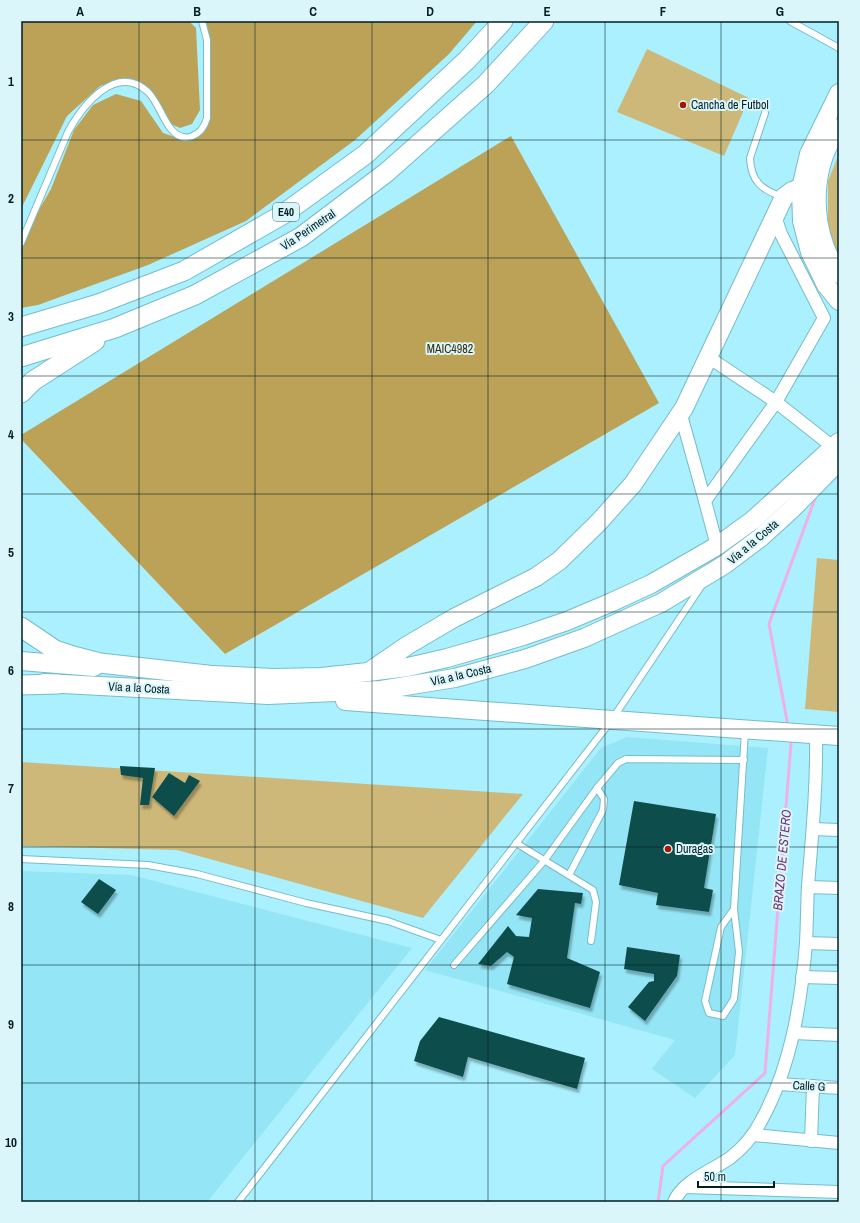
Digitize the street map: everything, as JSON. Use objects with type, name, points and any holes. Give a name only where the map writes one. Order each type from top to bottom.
[{"type":"highway","name":"E40","points":[[21,327],[98,304],[184,270],[282,215],[366,154],[467,60],[502,21]]},
{"type":"highway","name":"Vía Perimetral","points":[[21,357],[115,328],[195,296],[301,237],[387,172],[486,84],[544,21]]},
{"type":"highway","points":[[21,393],[33,381],[115,328]]},
{"type":"highway","points":[[21,627],[54,650],[100,663],[207,675]]},
{"type":"highway","points":[[21,683],[58,684]]},
{"type":"main road","points":[[839,93],[809,154],[802,188],[802,221],[810,252],[826,285],[839,300]]},
{"type":"main road","points":[[839,128],[833,136],[823,159],[818,180],[817,217],[825,247],[839,274]]},
{"type":"main road","points":[[368,672],[408,645],[454,618],[536,577],[559,561],[598,523],[633,484],[681,414],[784,197],[792,191],[802,188]]},
{"type":"main road","name":"Vía a la Costa","points":[[21,662],[207,675],[274,678],[368,672],[408,667],[447,658],[523,636],[567,621],[651,584],[716,546],[753,520],[837,450]]},
{"type":"main road","name":"Vía a la Costa","points":[[58,684],[268,695],[381,690],[455,678],[525,659],[584,638],[661,603],[724,565],[760,538],[793,508],[837,450]]},
{"type":"main road","points":[[268,695],[611,721],[839,736]]},
{"type":"street","points":[[705,501],[776,402],[824,318],[781,234],[775,216]]},
{"type":"street","points":[[708,357],[776,402],[837,450]]},
{"type":"street","points":[[681,414],[716,546]]},
{"type":"street","points":[[674,1202],[677,1195],[685,1187],[698,1177],[731,1157],[749,1140],[761,1121],[778,1084],[794,1033],[806,943],[808,887],[813,829],[816,735]]},
{"type":"street","points":[[813,829],[839,830]]},
{"type":"street","points":[[808,887],[839,888]]},
{"type":"street","points":[[806,943],[839,944]]},
{"type":"street","points":[[802,977],[839,978]]},
{"type":"street","points":[[794,1033],[839,1035]]},
{"type":"street","name":"Calle G","points":[[778,1084],[839,1088]]},
{"type":"street","points":[[811,1141],[813,1086]]},
{"type":"street","points":[[752,1135],[839,1143]]},
{"type":"street","points":[[685,1187],[839,1192]]},
{"type":"lane","points":[[21,243],[68,132],[83,109],[99,92],[118,83],[129,82],[141,86],[149,94],[172,130],[180,135],[189,137],[196,135],[201,131],[207,118],[207,40],[205,27],[202,21]]},
{"type":"lane","points":[[790,21],[839,48]]},
{"type":"lane","points":[[765,113],[750,158],[750,166],[752,174],[761,187],[766,191],[784,197]]},
{"type":"lane","points":[[238,1202],[611,721],[709,574]]},
{"type":"lane","points":[[734,909],[721,926],[705,1001],[709,1013],[723,1016],[734,1000],[739,952],[734,909],[745,730]]},
{"type":"lane","points":[[454,964],[544,861],[597,788],[618,763],[626,759],[744,760]]},
{"type":"lane","points":[[569,875],[603,810],[604,799],[597,788]]},
{"type":"lane","points":[[516,843],[593,890],[596,902],[591,941]]},
{"type":"lane","points":[[21,859],[148,865],[197,874],[306,903],[388,921],[441,940]]},
{"type":"shaded area","name":"Cancha de Futbol","points":[[647,49],[749,98],[724,156],[617,112]]},
{"type":"shaded area","points":[[839,154],[839,258],[828,230],[828,181]]},
{"type":"shaded area","points":[[817,558],[839,560],[839,712],[805,709]]},
{"type":"shaded area","points":[[627,737],[768,748],[735,1055],[695,1098],[652,1069],[675,1040],[425,970],[601,748]]},
{"type":"shaded area","points":[[21,762],[523,794],[423,918],[177,850],[21,846]]},
{"type":"shaded area","points":[[21,871],[131,875],[412,948],[207,1202],[21,1202]]},
{"type":"green space","points":[[21,21],[189,21],[196,28],[200,110],[192,124],[180,128],[171,124],[146,92],[118,80],[100,86],[67,116],[21,209]]},
{"type":"green space","points":[[204,21],[477,21],[449,54],[355,140],[246,221],[148,265],[38,305],[21,308],[21,241],[51,189],[74,130],[93,105],[116,94],[141,101],[163,133],[183,140],[194,136],[201,128],[207,113],[207,24]]},
{"type":"green space","name":"MAIC4982","points":[[511,136],[659,403],[225,654],[21,439],[21,435]]},
{"type":"building","points":[[120,766],[155,768],[149,805],[140,805],[143,778],[121,775]]},
{"type":"building","points":[[169,773],[185,783],[189,775],[200,781],[174,816],[152,797]]},
{"type":"building","name":"Duragas","points":[[634,801],[716,814],[704,888],[713,890],[709,912],[656,905],[658,893],[619,885]]},
{"type":"building","points":[[99,879],[116,890],[98,914],[81,902]]},
{"type":"building","points":[[538,889],[583,893],[581,904],[575,903],[567,958],[600,972],[590,1008],[507,984],[514,957],[507,952],[491,966],[478,964],[508,926],[516,936],[529,937],[532,918],[516,915]]},
{"type":"building","points":[[627,947],[680,955],[677,976],[645,1021],[628,1007],[649,982],[654,981],[654,974],[624,969]]},
{"type":"building","points":[[439,1017],[585,1058],[577,1089],[468,1057],[463,1077],[414,1061],[420,1041]]},
{"type":"waterway","name":"BRAZO DE ESTERO","points":[[788,726],[769,624],[816,496]]},
{"type":"waterway","name":"BRAZO DE ESTERO","points":[[658,1202],[663,1166],[765,1073],[791,743],[790,738]]},
{"type":"place","name":"Cancha de Futbol","points":[[683,105]]},
{"type":"place","name":"Duragas","points":[[668,849]]}]
